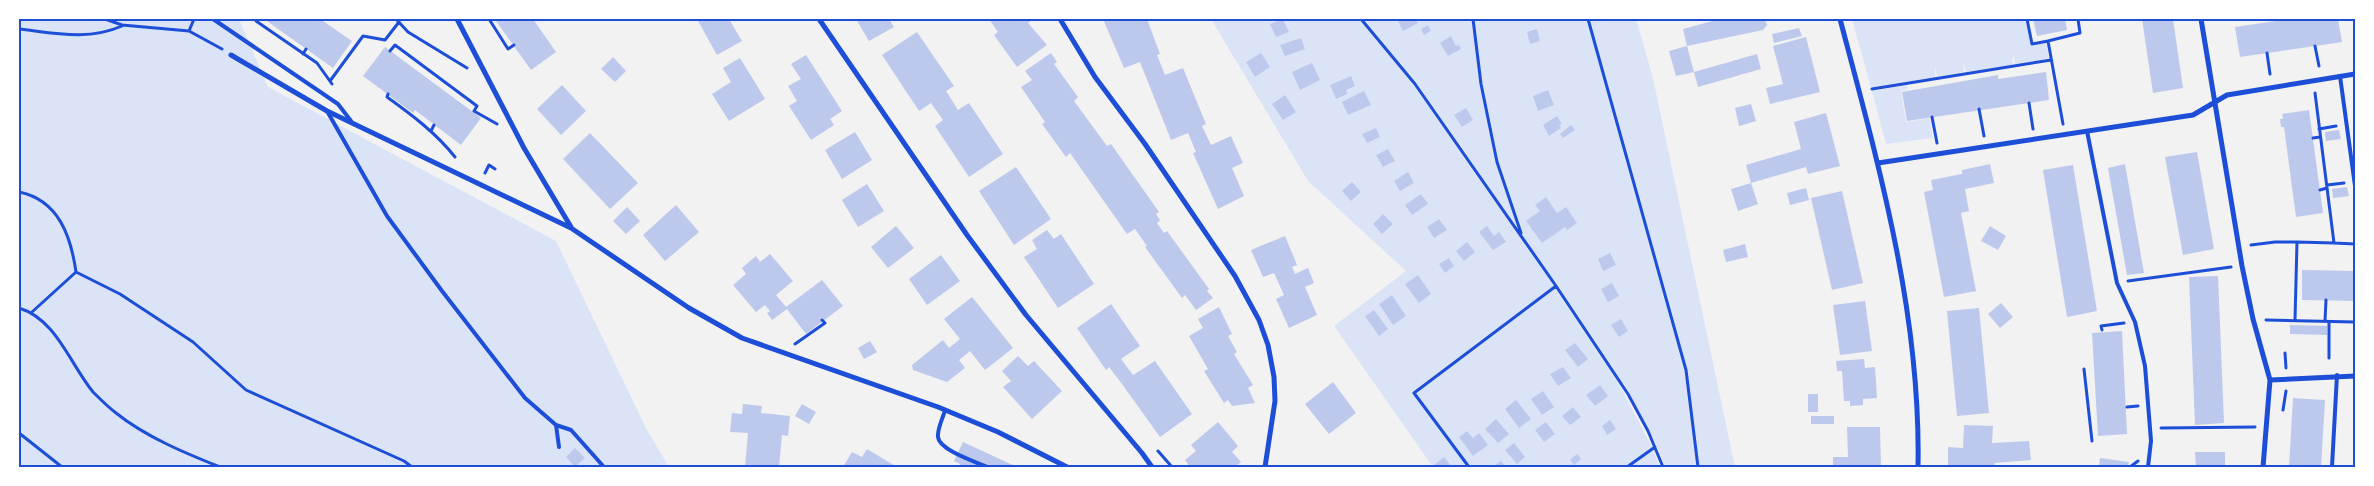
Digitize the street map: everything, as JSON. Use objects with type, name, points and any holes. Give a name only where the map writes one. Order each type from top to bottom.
[{"type":"street","points":[[457,19],[508,117],[571,228]]},
{"type":"street","points":[[819,19],[967,235],[1016,301],[1152,467]]},
{"type":"street","points":[[1060,19],[1095,77],[1145,144],[1235,276],[1259,320],[1268,345],[1274,377],[1275,401],[1265,467]]},
{"type":"street","points":[[1840,19],[1891,217],[1908,306],[1917,406],[1918,467]]},
{"type":"street","points":[[2201,19],[2242,266],[2253,319],[2270,380],[2263,467]]},
{"type":"street","points":[[231,55],[327,111],[571,228],[689,308],[742,338],[945,410],[998,432],[1067,467]]},
{"type":"street","points":[[1878,163],[2193,115],[2227,95],[2355,74]]},
{"type":"street","points":[[2270,380],[2355,376]]},
{"type":"lane","points":[[213,19],[338,104],[352,123]]},
{"type":"lane","points":[[2340,76],[2355,186]]},
{"type":"lane","points":[[327,111],[387,216],[525,398],[556,426],[571,430],[604,467]]},
{"type":"lane","points":[[2087,131],[2117,283],[2135,322],[2145,366],[2150,429],[2148,467]]},
{"type":"lane","points":[[2332,467],[2337,376]]},
{"type":"lane","points":[[945,410],[938,434],[940,442],[948,450],[988,467]]},
{"type":"lane","points":[[556,426],[559,447]]},
{"type":"path","points":[[105,19],[122,26],[189,31],[231,55]]},
{"type":"path","points":[[189,31],[194,19]]},
{"type":"path","points":[[257,19],[256,21],[317,64],[336,88]]},
{"type":"path","points":[[489,19],[508,49],[514,45]]},
{"type":"path","points":[[1361,19],[1416,84],[1556,286],[1628,394],[1663,467]]},
{"type":"path","points":[[1473,19],[1481,84],[1497,162],[1522,238]]},
{"type":"path","points":[[1588,19],[1686,370],[1698,467]]},
{"type":"path","points":[[2027,19],[2032,44],[2080,33],[2078,19]]},
{"type":"path","points":[[330,81],[363,36],[385,40],[398,20],[408,32],[432,48],[486,75]]},
{"type":"path","points":[[19,29],[79,36],[106,33],[122,26]]},
{"type":"path","points":[[2048,41],[2064,135]]},
{"type":"path","points":[[390,51],[395,45],[476,106],[474,110],[496,124],[508,117]]},
{"type":"path","points":[[2315,46],[2319,66]]},
{"type":"path","points":[[303,54],[306,49]]},
{"type":"path","points":[[2266,53],[2270,74]]},
{"type":"path","points":[[1860,91],[2051,60]]},
{"type":"path","points":[[2315,92],[2334,243]]},
{"type":"path","points":[[388,94],[387,97],[443,142],[457,162]]},
{"type":"path","points":[[2029,103],[2035,139]]},
{"type":"path","points":[[1979,109],[1986,147]]},
{"type":"path","points":[[1932,117],[1938,154]]},
{"type":"path","points":[[430,131],[434,125]]},
{"type":"path","points":[[2313,138],[2320,137]]},
{"type":"path","points":[[483,176],[489,166],[495,169]]},
{"type":"path","points":[[2320,190],[2327,188]]},
{"type":"path","points":[[19,192],[44,202],[60,218],[72,246],[76,272]]},
{"type":"path","points":[[2251,245],[2275,242],[2355,244]]},
{"type":"path","points":[[2295,320],[2297,242]]},
{"type":"path","points":[[2117,283],[2242,266]]},
{"type":"path","points":[[32,312],[76,272]]},
{"type":"path","points":[[76,272],[120,294],[193,342],[246,390],[404,461],[412,467]]},
{"type":"path","points":[[1469,467],[1414,393],[1556,286]]},
{"type":"path","points":[[2326,300],[2329,358]]},
{"type":"path","points":[[19,308],[32,312],[56,336],[93,392],[116,413],[157,438],[220,467]]},
{"type":"path","points":[[783,354],[825,323],[822,320]]},
{"type":"path","points":[[2264,320],[2355,322]]},
{"type":"path","points":[[2102,330],[2102,326],[2135,322]]},
{"type":"path","points":[[2084,369],[2092,441]]},
{"type":"path","points":[[2150,429],[2266,427]]},
{"type":"path","points":[[19,433],[62,467]]},
{"type":"path","points":[[1627,467],[1655,447]]},
{"type":"path","points":[[1156,449],[1172,467]]},
{"type":"shaded area","points":[[19,19],[239,19],[268,87],[556,241],[646,428],[669,467],[19,467]]},
{"type":"shaded area","points":[[1211,19],[1636,19],[1653,78],[1735,467],[1665,467],[1657,446],[1624,383],[1620,386],[1650,443],[1660,467],[1433,467],[1334,326],[1406,271],[1308,181]]},
{"type":"shaded area","points":[[1852,19],[2026,19],[2031,46],[2046,43],[2049,58],[2015,65],[2014,57],[2012,57],[2013,65],[1966,72],[1963,62],[1964,72],[1937,77],[1935,67],[1935,77],[1871,88]]},
{"type":"shaded area","points":[[1907,85],[1908,89],[1901,91],[1906,122],[1930,118],[1933,138],[1886,144],[1872,91]]},
{"type":"building","points":[[264,19],[320,19],[352,41],[333,68]]},
{"type":"building","points":[[499,19],[533,19],[556,52],[531,70],[496,21]]},
{"type":"building","points":[[702,19],[729,19],[742,41],[717,55],[698,21]]},
{"type":"building","points":[[856,19],[889,19],[894,27],[869,41]]},
{"type":"building","points":[[989,19],[1028,19],[1030,22],[1028,23],[1047,45],[1017,67],[994,35],[998,32]]},
{"type":"building","points":[[1103,19],[1147,19],[1160,54],[1157,55],[1165,75],[1183,68],[1206,124],[1202,126],[1211,145],[1231,136],[1243,163],[1232,168],[1244,196],[1218,209],[1193,153],[1196,152],[1188,133],[1171,140],[1140,62],[1124,68]]},
{"type":"building","points":[[1283,19],[1289,32],[1276,37],[1270,24]]},
{"type":"building","points":[[1402,19],[1416,19],[1418,23],[1403,31],[1398,21]]},
{"type":"building","points":[[1720,19],[1765,19],[1767,25],[1763,30],[1687,46],[1683,29]]},
{"type":"building","points":[[2033,19],[2065,19],[2067,30],[2037,36]]},
{"type":"building","points":[[2142,19],[2173,19],[2183,88],[2153,93]]},
{"type":"building","points":[[2289,19],[2338,19],[2342,42],[2240,57],[2235,27]]},
{"type":"building","points":[[1428,25],[1431,31],[1424,35],[1421,29]]},
{"type":"building","points":[[1799,28],[1802,36],[1774,43],[1772,34]]},
{"type":"building","points":[[1537,29],[1540,41],[1530,44],[1527,32]]},
{"type":"building","points":[[917,32],[954,86],[946,91],[958,110],[969,103],[1003,154],[969,177],[935,126],[943,120],[931,103],[919,111],[882,55]]},
{"type":"building","points":[[1451,36],[1456,46],[1459,45],[1461,49],[1448,56],[1440,43]]},
{"type":"building","points":[[1806,37],[1820,92],[1770,104],[1766,88],[1783,84],[1773,46]]},
{"type":"building","points":[[1301,38],[1305,49],[1285,56],[1280,45]]},
{"type":"building","points":[[1687,46],[1694,72],[1676,76],[1669,51]]},
{"type":"building","points":[[385,47],[481,118],[461,145],[415,110],[413,113],[363,76]]},
{"type":"building","points":[[1051,53],[1057,62],[1054,64],[1078,97],[1074,101],[1107,146],[1111,144],[1159,212],[1156,214],[1160,220],[1157,223],[1164,233],[1167,231],[1209,289],[1207,291],[1213,298],[1196,310],[1185,295],[1182,298],[1145,247],[1147,246],[1135,229],[1127,234],[1070,153],[1066,157],[1042,124],[1045,122],[1021,87],[1032,80],[1025,71]]},
{"type":"building","points":[[1261,53],[1270,67],[1255,77],[1246,62]]},
{"type":"building","points":[[1757,54],[1761,69],[1698,87],[1694,72]]},
{"type":"building","points":[[806,55],[842,111],[830,119],[834,125],[811,140],[789,106],[797,101],[788,86],[801,79],[791,64]]},
{"type":"building","points":[[613,57],[626,71],[615,82],[601,69]]},
{"type":"building","points":[[740,58],[765,99],[729,121],[712,94],[731,82],[723,68]]},
{"type":"building","points":[[1312,63],[1320,80],[1300,90],[1292,72]]},
{"type":"building","points":[[2046,72],[2049,100],[1907,121],[1902,92],[1998,75],[1998,79]]},
{"type":"building","points":[[1351,76],[1355,86],[1346,90],[1347,94],[1336,99],[1330,85]]},
{"type":"building","points":[[562,85],[586,111],[561,135],[537,109]]},
{"type":"building","points":[[1548,90],[1554,105],[1538,111],[1533,96]]},
{"type":"building","points":[[1364,91],[1371,105],[1348,115],[1342,102]]},
{"type":"building","points":[[1285,95],[1296,112],[1283,120],[1272,104]]},
{"type":"building","points":[[1751,104],[1756,121],[1739,126],[1735,108]]},
{"type":"building","points":[[1466,108],[1473,120],[1462,127],[1454,115]]},
{"type":"building","points":[[2309,110],[2323,213],[2296,217],[2284,127],[2281,127],[2280,119],[2283,119],[2282,114]]},
{"type":"building","points":[[1826,113],[1840,166],[1808,174],[1806,167],[1751,183],[1746,165],[1801,149],[1794,122]]},
{"type":"building","points":[[1557,116],[1562,124],[1559,125],[1561,128],[1549,136],[1543,125]]},
{"type":"building","points":[[1571,125],[1575,130],[1563,138],[1560,134]]},
{"type":"building","points":[[1376,128],[1380,137],[1367,143],[1362,134]]},
{"type":"building","points":[[2339,130],[2341,139],[2326,141],[2325,132]]},
{"type":"building","points":[[855,132],[872,160],[842,179],[825,150]]},
{"type":"building","points":[[590,133],[638,183],[610,209],[563,159]]},
{"type":"building","points":[[1388,149],[1395,161],[1383,167],[1376,155]]},
{"type":"building","points":[[2197,152],[2214,249],[2183,255],[2165,157]]},
{"type":"building","points":[[1990,164],[1994,183],[1965,189],[1969,211],[1961,213],[1976,291],[1944,297],[1924,192],[1933,190],[1931,180],[1962,174],[1962,170]]},
{"type":"building","points":[[2125,164],[2144,273],[2127,275],[2108,168]]},
{"type":"building","points":[[2073,165],[2097,311],[2067,317],[2043,170]]},
{"type":"building","points":[[1016,167],[1051,219],[1014,245],[979,191]]},
{"type":"building","points":[[1408,172],[1414,183],[1400,191],[1394,181]]},
{"type":"building","points":[[1352,182],[1361,192],[1351,201],[1342,191]]},
{"type":"building","points":[[1751,183],[1758,204],[1738,211],[1731,189]]},
{"type":"building","points":[[867,184],[884,211],[858,227],[842,200]]},
{"type":"building","points":[[2347,187],[2349,196],[2333,198],[2332,189]]},
{"type":"building","points":[[1806,188],[1809,200],[1790,205],[1787,193]]},
{"type":"building","points":[[1842,191],[1863,283],[1832,290],[1811,198]]},
{"type":"building","points":[[1421,194],[1428,204],[1412,215],[1405,205]]},
{"type":"building","points":[[1546,197],[1557,213],[1566,207],[1577,223],[1567,230],[1565,227],[1542,243],[1526,221],[1540,211],[1535,205]]},
{"type":"building","points":[[676,205],[699,232],[665,261],[643,235]]},
{"type":"building","points":[[627,207],[640,221],[626,234],[613,221]]},
{"type":"building","points":[[1383,214],[1393,224],[1382,234],[1373,224]]},
{"type":"building","points":[[1439,219],[1447,230],[1434,238],[1427,227]]},
{"type":"building","points":[[896,226],[914,248],[888,268],[871,247]]},
{"type":"building","points":[[1487,226],[1494,236],[1499,232],[1506,242],[1493,250],[1479,232]]},
{"type":"building","points":[[1990,226],[2006,236],[1998,250],[1981,241]]},
{"type":"building","points":[[1047,230],[1054,239],[1061,234],[1094,284],[1058,308],[1024,257],[1037,249],[1032,240]]},
{"type":"building","points":[[1285,236],[1297,265],[1292,267],[1295,274],[1308,268],[1314,283],[1305,287],[1317,315],[1289,328],[1276,299],[1284,295],[1274,273],[1263,277],[1251,250]]},
{"type":"building","points":[[1467,242],[1475,252],[1464,261],[1456,251]]},
{"type":"building","points":[[1745,244],[1748,257],[1726,262],[1723,250]]},
{"type":"building","points":[[1610,253],[1616,265],[1603,271],[1598,259]]},
{"type":"building","points":[[770,254],[793,281],[776,295],[786,307],[822,280],[843,306],[806,334],[787,309],[772,320],[767,313],[770,311],[765,305],[756,312],[733,285],[746,274],[742,268],[756,256],[760,262]]},
{"type":"building","points":[[941,255],[960,281],[927,305],[909,279]]},
{"type":"building","points":[[1449,258],[1454,266],[1445,273],[1439,264]]},
{"type":"building","points":[[2302,270],[2355,271],[2355,301],[2302,300]]},
{"type":"building","points":[[1418,275],[1431,294],[1419,303],[1405,284]]},
{"type":"building","points":[[2218,276],[2224,423],[2195,425],[2189,277]]},
{"type":"building","points":[[1612,283],[1619,296],[1608,302],[1601,289]]},
{"type":"building","points":[[1392,295],[1406,316],[1393,325],[1379,304]]},
{"type":"building","points":[[972,297],[1013,348],[985,370],[970,351],[959,360],[965,368],[947,382],[913,370],[912,365],[943,340],[949,348],[960,339],[944,319]]},
{"type":"building","points":[[1865,301],[1872,351],[1840,355],[1833,305]]},
{"type":"building","points":[[2001,303],[2013,317],[2000,328],[1988,314]]},
{"type":"building","points":[[1111,304],[1140,346],[1121,359],[1133,375],[1155,361],[1192,414],[1160,437],[1109,367],[1106,370],[1077,328]]},
{"type":"building","points":[[1219,307],[1232,334],[1228,336],[1237,352],[1234,354],[1253,385],[1248,388],[1255,403],[1232,406],[1228,400],[1224,403],[1204,371],[1208,369],[1189,336],[1203,328],[1198,319]]},
{"type":"building","points":[[1979,308],[1989,413],[1957,416],[1947,311]]},
{"type":"building","points":[[1374,310],[1388,329],[1379,336],[1365,316]]},
{"type":"building","points":[[1621,319],[1628,331],[1619,337],[1611,325]]},
{"type":"building","points":[[2290,325],[2327,326],[2327,335],[2290,334]]},
{"type":"building","points":[[2122,331],[2127,434],[2098,436],[2092,333]]},
{"type":"building","points":[[870,341],[877,352],[864,359],[858,348]]},
{"type":"building","points":[[1575,343],[1588,359],[1578,367],[1565,350]]},
{"type":"building","points":[[1018,356],[1028,366],[1034,361],[1062,391],[1032,419],[1003,387],[1011,381],[1002,371]]},
{"type":"building","points":[[1864,359],[1865,368],[1875,367],[1877,398],[1863,399],[1863,405],[1850,406],[1850,401],[1844,401],[1842,371],[1837,371],[1836,361]]},
{"type":"building","points":[[1563,367],[1571,378],[1558,386],[1550,374]]},
{"type":"building","points":[[1333,382],[1356,413],[1329,434],[1305,404]]},
{"type":"building","points":[[1600,385],[1608,396],[1595,406],[1586,395]]},
{"type":"building","points":[[1543,391],[1554,407],[1542,415],[1531,399]]},
{"type":"building","points":[[1808,394],[1818,394],[1818,412],[1808,412]]},
{"type":"building","points":[[2293,398],[2325,400],[2321,467],[2289,467]]},
{"type":"building","points":[[1516,400],[1531,419],[1519,428],[1505,409]]},
{"type":"building","points":[[743,404],[762,406],[761,413],[790,416],[788,436],[782,435],[779,467],[745,467],[748,433],[730,432],[732,413],[742,414]]},
{"type":"building","points":[[802,404],[816,412],[809,424],[795,416]]},
{"type":"building","points":[[1573,407],[1581,417],[1570,425],[1562,416]]},
{"type":"building","points":[[1811,416],[1834,416],[1834,424],[1811,424]]},
{"type":"building","points":[[1496,419],[1509,434],[1498,443],[1485,429]]},
{"type":"building","points":[[1610,420],[1616,429],[1607,435],[1602,426]]},
{"type":"building","points":[[1218,422],[1238,446],[1232,452],[1241,462],[1235,467],[1190,467],[1185,460],[1196,451],[1191,445]]},
{"type":"building","points":[[1546,422],[1555,434],[1544,442],[1535,430]]},
{"type":"building","points":[[1964,425],[1993,426],[1992,443],[2029,441],[2031,460],[1995,463],[1995,467],[1948,467],[1948,447],[1963,448]]},
{"type":"building","points":[[1847,427],[1880,427],[1881,467],[1833,467],[1833,457],[1848,457]]},
{"type":"building","points":[[1467,431],[1473,438],[1479,433],[1488,445],[1473,456],[1459,437]]},
{"type":"building","points":[[963,442],[1017,467],[958,467],[960,464],[954,461]]},
{"type":"building","points":[[1514,443],[1525,457],[1517,464],[1505,450]]},
{"type":"building","points":[[575,448],[585,458],[575,467],[566,457]]},
{"type":"building","points":[[867,449],[897,467],[843,467],[852,452],[862,457]]},
{"type":"building","points":[[2195,452],[2225,452],[2225,467],[2196,467]]},
{"type":"building","points":[[1577,454],[1581,459],[1574,465],[1570,460]]},
{"type":"building","points":[[1444,457],[1452,467],[1436,467],[1434,465]]},
{"type":"building","points":[[2100,458],[2129,462],[2128,467],[2099,467]]},
{"type":"building","points":[[1501,461],[1506,467],[1492,467]]}]
